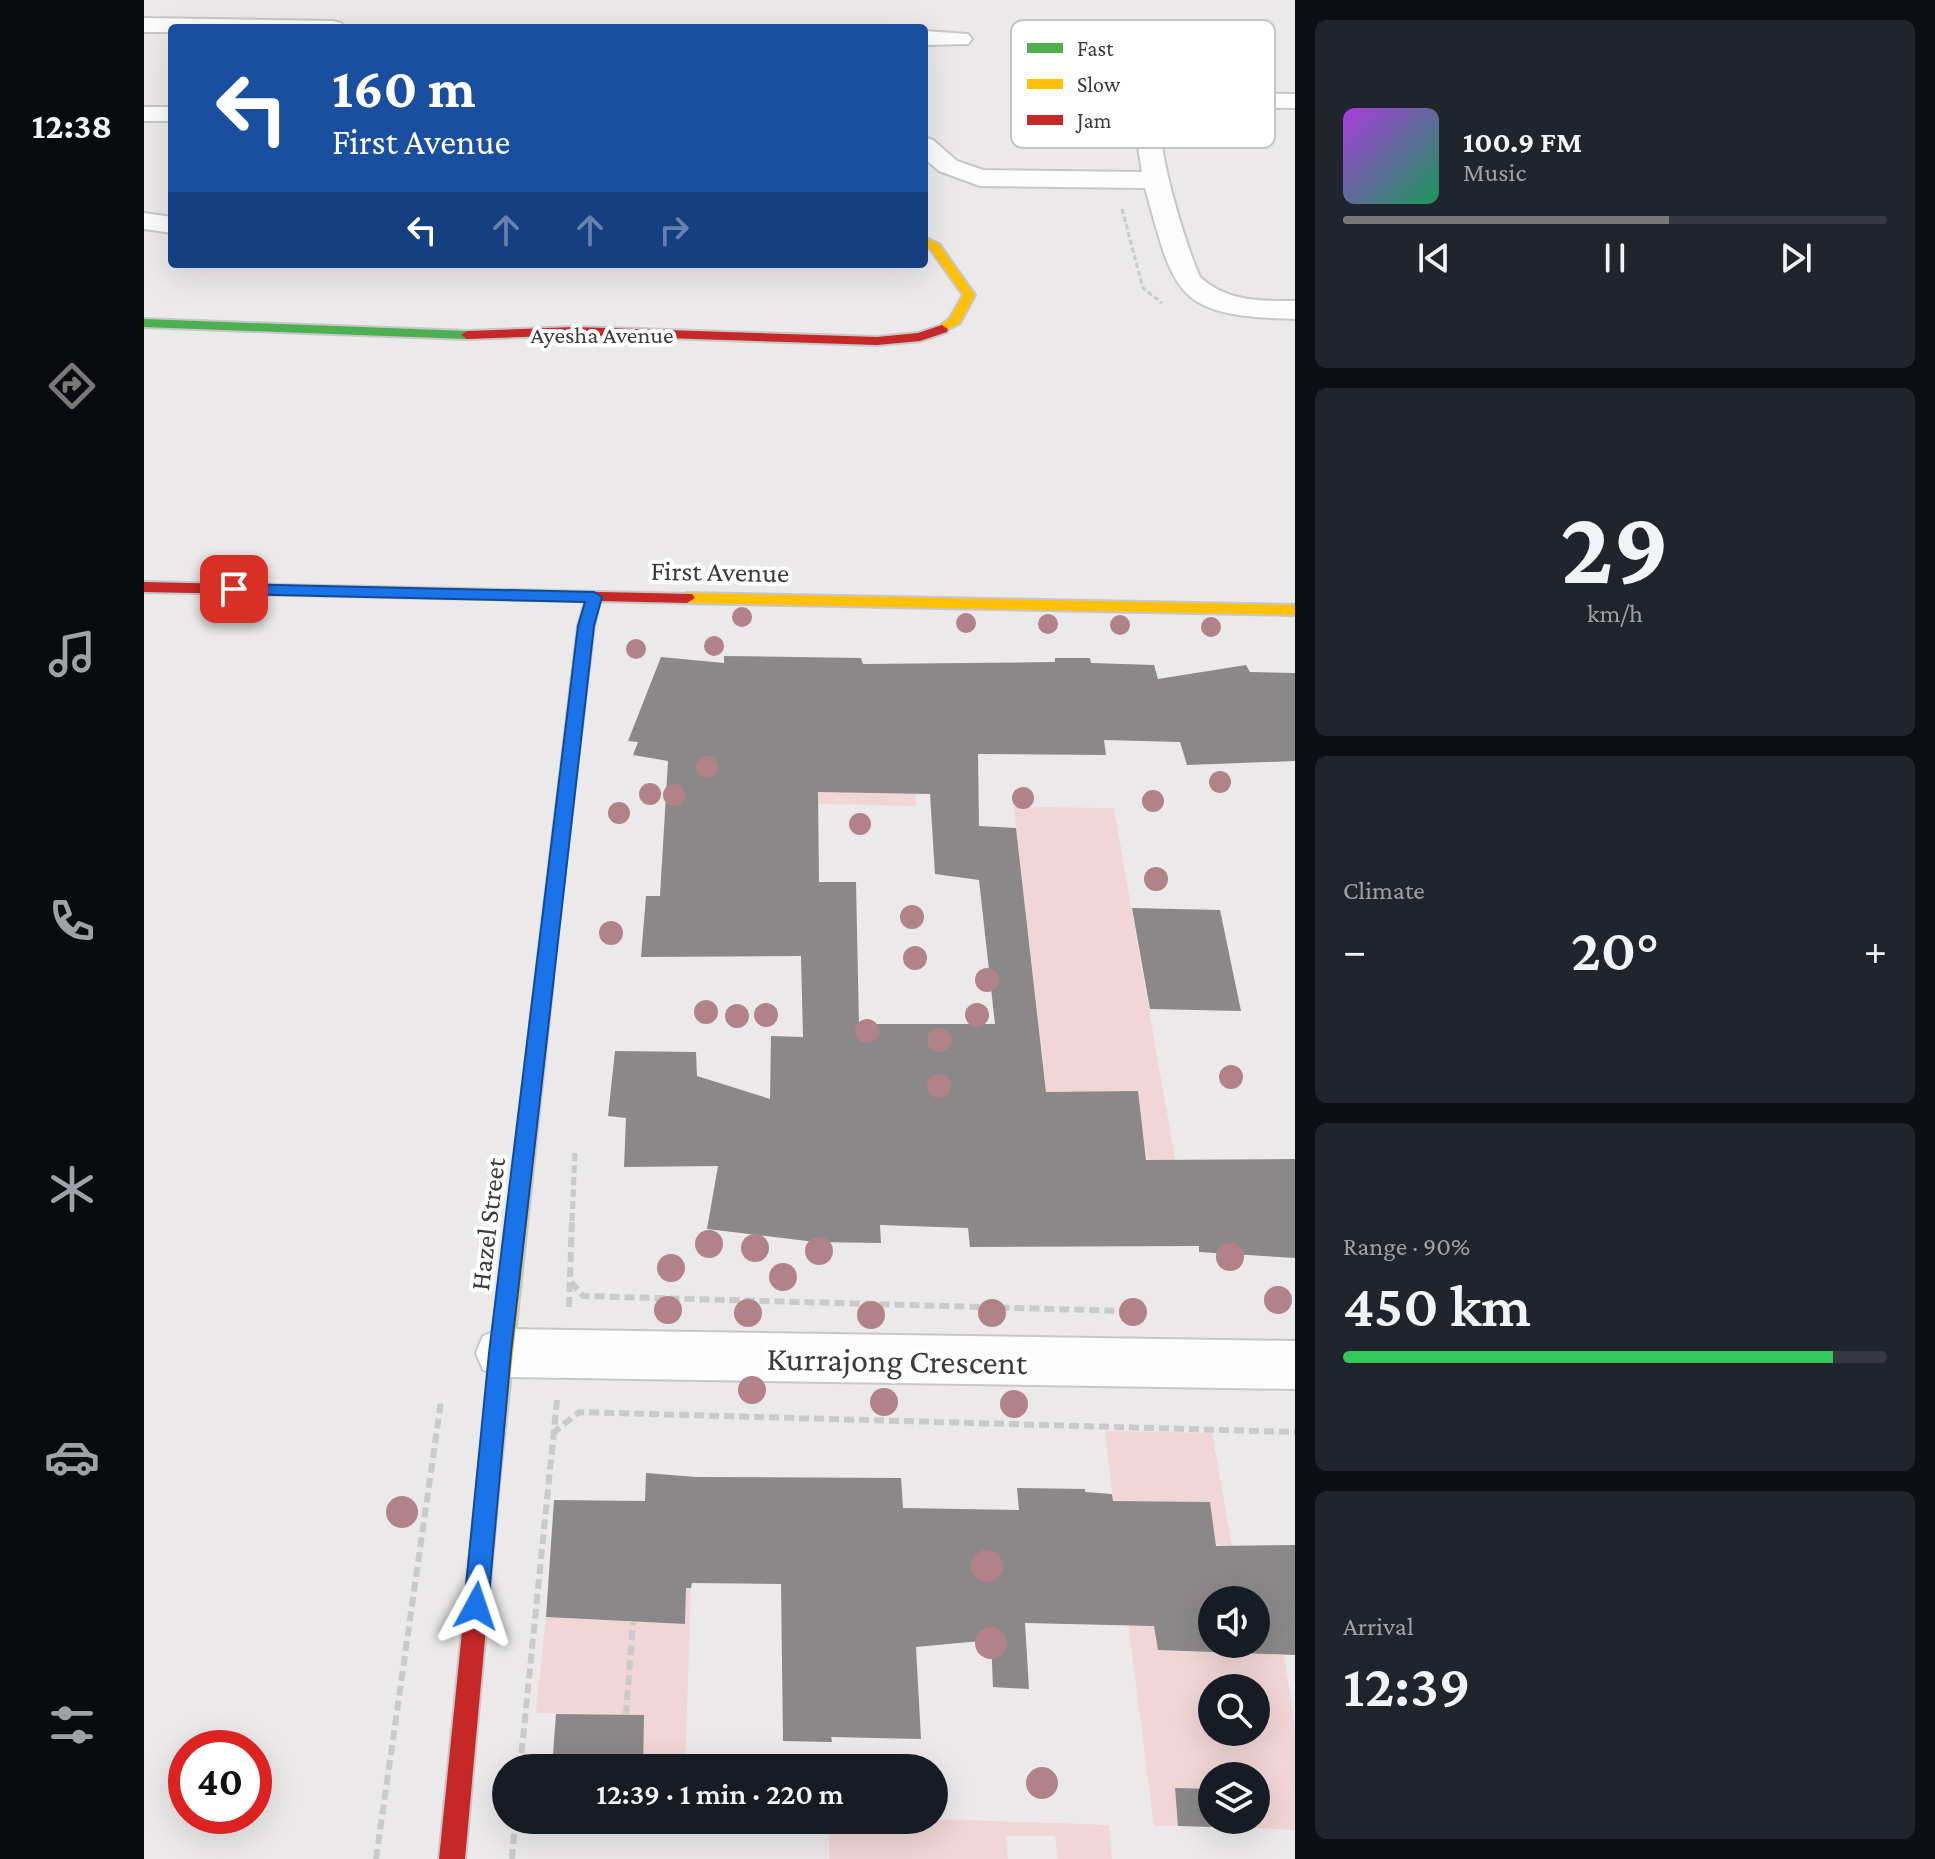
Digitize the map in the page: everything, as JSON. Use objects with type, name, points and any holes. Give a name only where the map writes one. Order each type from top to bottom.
[{"type":"street","points":[[144,25],[168,25]]},
{"type":"street","points":[[928,38],[960,39]]},
{"type":"street","points":[[1275,101],[1295,101]]},
{"type":"street","points":[[144,114],[168,114]]},
{"type":"street","points":[[928,148],[948,166],[980,178],[1156,180]]},
{"type":"street","points":[[1151,148],[1156,180],[1188,280],[1212,299],[1256,309],[1295,310]]},
{"type":"street","points":[[144,221],[168,224]]},
{"type":"street","name":"Ayesha Avenue","points":[[144,323],[323,329],[399,335],[536,335],[575,331],[877,341],[917,338],[944,329],[964,313],[969,295],[935,247],[928,243]]},
{"type":"street","name":"First Avenue","points":[[144,587],[1295,610]]},
{"type":"street","name":"Hazel Street","points":[[452,1859],[500,1353],[586,626],[594,597]]},
{"type":"street","name":"Kurrajong Crescent","points":[[500,1353],[1295,1365]]},
{"type":"path","points":[[571,1282],[583,1296],[1137,1311]]},
{"type":"path","points":[[551,1435],[579,1412],[1295,1432]]},
{"type":"path","points":[[626,1715],[633,1622]]},
{"type":"path","points":[[512,1859],[514,1834]]},
{"type":"shaded area","points":[[911,732],[916,806],[818,804],[817,792]]},
{"type":"shaded area","points":[[1014,807],[1114,808],[1180,1188],[1153,1188],[1143,1133],[1064,1245]]},
{"type":"shaded area","points":[[1105,1431],[1212,1433],[1232,1546],[1216,1544],[1209,1502],[1138,1501],[1117,1537]]},
{"type":"shaded area","points":[[686,1588],[691,1588],[685,1754],[643,1754],[643,1715],[536,1713],[546,1617],[685,1624]]},
{"type":"shaded area","points":[[1128,1622],[1154,1622],[1158,1650],[1198,1652],[1198,1658],[1270,1658],[1270,1654],[1284,1655],[1295,1726],[1295,1830],[1270,1829],[1270,1762],[1198,1762],[1198,1789],[1175,1788],[1178,1826],[1154,1826]]},
{"type":"shaded area","points":[[948,1819],[1109,1825],[1112,1859],[1058,1859],[1055,1836],[1006,1836],[1008,1859],[829,1859],[829,1834],[948,1834]]},
{"type":"building","points":[[724,656],[861,658],[863,664],[1055,662],[1055,658],[1090,658],[1091,663],[1154,665],[1158,679],[1246,665],[1250,672],[1295,673],[1295,761],[1187,765],[1180,742],[1104,740],[1106,755],[978,754],[979,826],[1016,828],[1046,1092],[1138,1091],[1146,1160],[1295,1159],[1295,1258],[1199,1252],[1199,1246],[970,1247],[968,1228],[880,1225],[881,1243],[815,1242],[707,1229],[718,1166],[624,1167],[626,1118],[608,1116],[615,1051],[696,1052],[697,1076],[770,1099],[771,1036],[803,1037],[801,956],[641,957],[646,896],[660,896],[668,761],[633,755],[638,742],[628,741],[661,657],[724,663]],"holes":[[[818,792],[930,794],[935,874],[979,880],[995,1024],[859,1024],[856,882],[819,882]]]},
{"type":"building","points":[[1132,908],[1220,910],[1241,1011],[1150,1009]]},
{"type":"building","points":[[646,1473],[696,1477],[901,1478],[903,1508],[1019,1510],[1017,1488],[1085,1489],[1085,1492],[1112,1494],[1113,1501],[1210,1502],[1216,1546],[1295,1545],[1295,1655],[1270,1654],[1270,1586],[1198,1586],[1198,1651],[1158,1650],[1154,1626],[1025,1623],[1029,1689],[993,1687],[991,1640],[916,1647],[921,1739],[831,1737],[832,1742],[783,1741],[781,1584],[692,1583],[691,1588],[686,1588],[685,1624],[546,1617],[554,1500],[645,1501]]},
{"type":"building","points":[[556,1714],[644,1715],[643,1754],[553,1754]]},
{"type":"building","points":[[1175,1788],[1198,1789],[1198,1827],[1178,1826]]},
{"type":"traffic: fast","points":[[144,323],[467,335]]},
{"type":"traffic: slow","points":[[928,243],[935,247],[969,295],[955,320],[942,329]]},
{"type":"traffic: slow","points":[[687,598],[1295,610]]},
{"type":"traffic: slow","points":[[488,1484],[544,982]]},
{"type":"traffic: jam","points":[[467,335],[575,331],[877,341],[920,337],[942,329]]},
{"type":"traffic: jam","points":[[144,587],[687,598]]},
{"type":"traffic: jam","points":[[544,982],[586,626],[594,597]]},
{"type":"traffic: jam","points":[[452,1859],[488,1484]]},
{"type":"route","points":[[234,589],[594,597],[586,626],[500,1353],[476,1606]]}]
